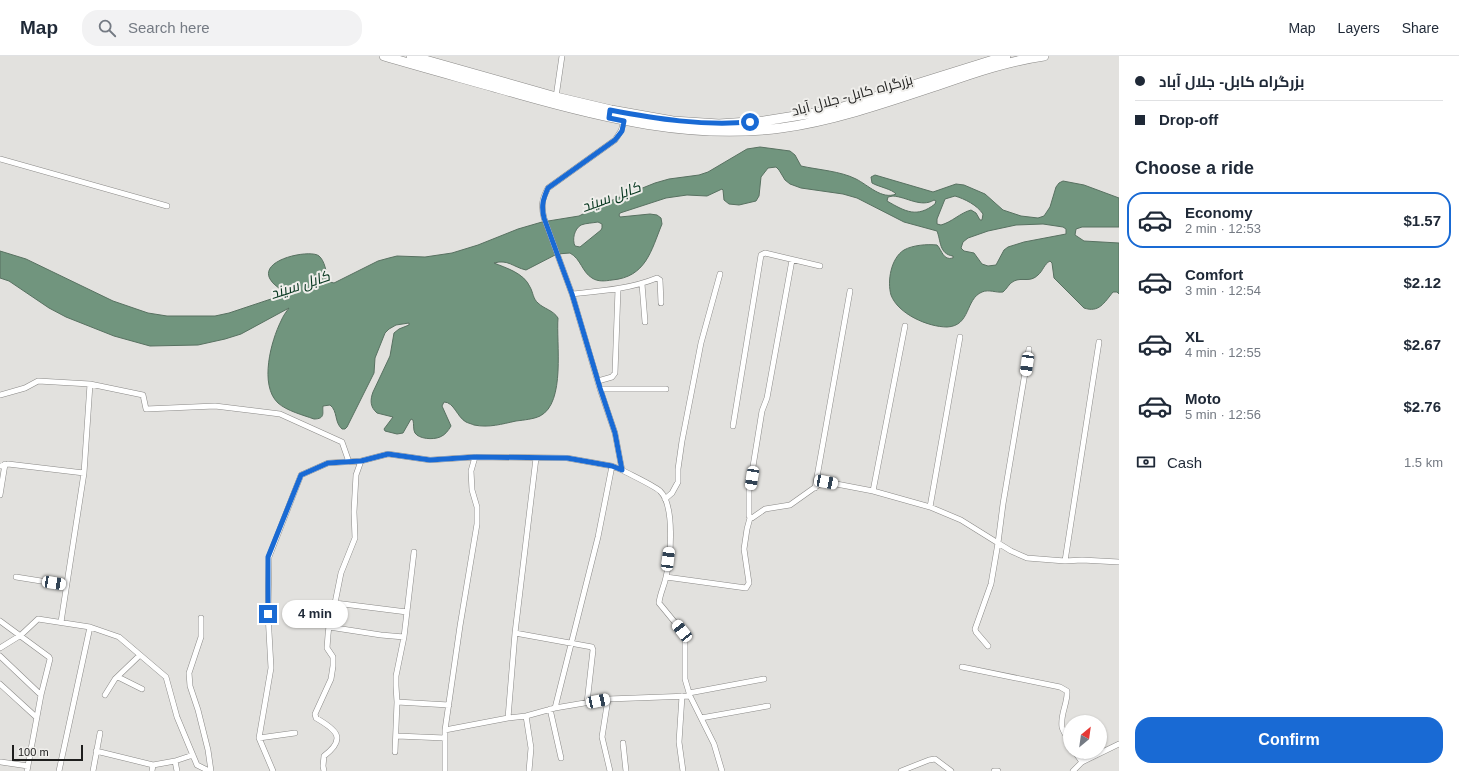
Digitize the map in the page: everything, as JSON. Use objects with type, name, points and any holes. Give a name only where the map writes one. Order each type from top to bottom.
[{"type":"highway","name":"بزرگراه کابل- جلال آباد","points":[[384,56],[610,114],[719,124],[764,121],[834,113],[1006,56]]},
{"type":"highway","name":"بزرگراه کابل- جلال آباد","points":[[411,56],[536,95],[556,97],[565,103]]},
{"type":"highway","name":"بزرگراه کابل- جلال آباد","points":[[610,114],[624,121],[676,129],[735,131],[781,128],[922,90],[1019,58],[1044,56]]},
{"type":"street","points":[[556,97],[562,56]]},
{"type":"street","points":[[622,470],[615,433],[572,294],[544,218],[542,207],[548,188],[615,140],[622,131],[624,121]]},
{"type":"street","points":[[0,159],[167,206]]},
{"type":"street","points":[[733,426],[761,255],[765,253],[820,266]]},
{"type":"street","points":[[666,577],[746,588],[749,583],[744,549],[746,529],[750,518],[751,484],[762,411],[767,398],[792,260]]},
{"type":"street","points":[[665,499],[672,493],[678,482],[678,469],[682,441],[701,343],[720,274]]},
{"type":"street","points":[[572,294],[618,289],[642,284],[659,278],[661,303]]},
{"type":"street","points":[[642,284],[645,322]]},
{"type":"street","points":[[598,381],[612,377],[615,374],[618,289]]},
{"type":"street","points":[[815,488],[850,292]]},
{"type":"street","points":[[873,491],[905,326]]},
{"type":"street","points":[[930,507],[960,337]]},
{"type":"street","points":[[1065,561],[1099,342]]},
{"type":"street","points":[[988,646],[976,632],[975,628],[991,584],[1029,348]]},
{"type":"street","points":[[0,396],[25,388],[38,381],[90,384],[143,395],[146,409],[215,406],[280,414],[342,442],[349,462]]},
{"type":"street","points":[[61,622],[84,473],[90,384]]},
{"type":"street","points":[[600,388],[666,389]]},
{"type":"street","points":[[273,771],[259,738],[271,668],[268,614],[268,557],[301,475],[328,463],[361,461],[388,454],[430,460],[475,457],[567,458],[612,466],[660,490],[665,499],[671,531],[666,577],[660,594],[659,604],[682,631],[685,641],[685,679],[690,695],[714,744],[722,771]]},
{"type":"street","points":[[445,771],[445,730],[460,626],[478,524],[477,507],[472,490],[471,471],[475,457]]},
{"type":"street","points":[[508,718],[515,633],[536,458]]},
{"type":"street","points":[[324,771],[322,766],[324,756],[332,750],[337,742],[337,734],[331,727],[316,718],[315,714],[331,678],[333,657],[327,648],[330,616],[335,603],[341,574],[355,538],[354,512],[356,475],[361,461]]},
{"type":"street","points":[[0,495],[2,465],[84,473]]},
{"type":"street","points":[[561,758],[553,709],[598,537],[612,466]]},
{"type":"street","points":[[750,518],[765,509],[790,505],[821,483],[826,482],[873,491],[930,507],[961,520],[1011,551],[1027,558],[1065,561],[1082,560],[1119,562]]},
{"type":"street","points":[[395,752],[398,702],[396,676],[404,637],[414,552]]},
{"type":"street","points":[[16,577],[66,585]]},
{"type":"street","points":[[335,603],[407,612]]},
{"type":"street","points":[[201,618],[201,637],[189,672],[190,686],[198,710],[208,750],[210,771]]},
{"type":"street","points":[[1,647],[21,635],[38,619],[90,627],[119,637],[166,677],[178,717],[197,765],[210,771]]},
{"type":"street","points":[[0,621],[21,635],[50,659],[37,717],[28,768],[1,762]]},
{"type":"street","points":[[59,771],[90,627]]},
{"type":"street","points":[[329,627],[404,637]]},
{"type":"street","points":[[515,633],[571,642],[593,648],[587,703]]},
{"type":"street","points":[[105,695],[114,679],[118,677],[140,655]]},
{"type":"street","points":[[0,656],[42,695]]},
{"type":"street","points":[[962,667],[1060,687],[1067,691],[1062,717],[1063,730]]},
{"type":"street","points":[[118,677],[142,689]]},
{"type":"street","points":[[445,730],[526,716],[553,709],[608,699],[690,695],[764,679]]},
{"type":"street","points":[[0,684],[34,716],[37,717]]},
{"type":"street","points":[[682,696],[678,742],[683,771]]},
{"type":"street","points":[[608,699],[602,737],[610,771]]},
{"type":"street","points":[[398,702],[449,705]]},
{"type":"street","points":[[701,718],[768,706]]},
{"type":"street","points":[[526,716],[531,748],[530,771]]},
{"type":"street","points":[[93,771],[100,733]]},
{"type":"street","points":[[259,738],[295,734]]},
{"type":"street","points":[[397,736],[445,738]]},
{"type":"street","points":[[623,743],[626,771]]},
{"type":"street","points":[[1073,771],[1082,762],[1119,744]]},
{"type":"street","points":[[96,752],[153,765],[175,761],[193,755]]},
{"type":"street","points":[[901,771],[935,759],[951,771]]},
{"type":"street","points":[[175,761],[177,771]]},
{"type":"street","points":[[152,771],[153,765]]},
{"type":"water","name":"کابل سيند","points":[[760,147],[790,151],[795,155],[801,166],[850,176],[875,191],[886,195],[896,194],[872,183],[871,177],[875,175],[933,192],[956,184],[964,185],[985,194],[1003,210],[1021,216],[1038,218],[1044,216],[1050,207],[1056,187],[1063,181],[1084,185],[1119,198],[1119,227],[1082,227],[1076,229],[1075,235],[1084,241],[1119,243],[1119,294],[1117,292],[1113,292],[1101,306],[1097,308],[1084,308],[1054,278],[1052,263],[1050,261],[1040,273],[1032,279],[1014,281],[1003,292],[985,291],[977,295],[964,317],[955,325],[947,327],[931,325],[914,318],[900,308],[891,295],[890,277],[896,258],[904,250],[912,247],[937,245],[945,257],[950,259],[953,258],[953,256],[948,255],[943,250],[937,231],[904,222],[857,198],[843,194],[801,188],[790,184],[785,180],[776,167],[768,168],[761,177],[759,196],[756,201],[739,205],[729,204],[724,200],[722,189],[707,196],[687,195],[666,198],[620,213],[620,217],[650,214],[657,215],[661,218],[662,224],[646,261],[633,274],[623,278],[604,281],[594,279],[570,253],[557,254],[526,270],[503,262],[494,263],[524,278],[536,301],[554,313],[558,318],[558,371],[554,399],[548,409],[538,417],[490,426],[474,425],[466,422],[450,404],[444,402],[442,406],[451,426],[442,436],[430,439],[420,437],[415,433],[413,420],[411,419],[403,433],[397,434],[385,431],[384,429],[393,417],[377,413],[371,403],[373,392],[390,356],[394,333],[409,325],[409,323],[396,325],[385,333],[375,358],[374,373],[347,427],[342,429],[338,423],[334,410],[330,405],[323,406],[322,416],[318,419],[314,419],[286,408],[278,403],[272,395],[268,374],[271,351],[277,330],[289,308],[241,334],[225,339],[198,345],[150,346],[114,336],[66,317],[49,308],[9,281],[0,278],[0,251],[26,259],[113,301],[148,313],[167,316],[215,316],[229,313],[283,295],[283,292],[271,281],[269,272],[272,266],[287,257],[306,254],[314,254],[319,256],[324,264],[328,279],[330,282],[334,283],[378,261],[397,256],[425,257],[452,253],[542,222],[579,216],[605,203],[655,183],[708,172],[747,149]],"holes":[[[893,196],[919,203],[934,200],[936,201],[935,204],[923,211],[911,212],[887,201],[888,197]],[[955,196],[963,199],[978,208],[983,214],[982,220],[980,220],[976,213],[971,210],[945,224],[937,224],[937,219],[945,199]],[[598,222],[602,224],[602,228],[580,247],[575,246],[574,235],[577,229],[583,224]],[[1043,224],[1063,227],[1066,229],[1066,234],[1024,242],[1008,247],[1004,250],[996,265],[988,266],[982,264],[974,253],[964,251],[961,248],[963,242],[968,238],[988,231],[1016,225]]]},
{"type":"route","points":[[268,614],[268,557],[301,475],[328,463],[361,461],[388,454],[430,460],[475,457],[567,458],[612,466],[622,470],[615,433],[572,294],[544,218],[542,207],[544,197],[548,188],[619,136],[622,131],[624,121],[609,118],[610,110],[674,121],[719,124],[750,122]]}]
